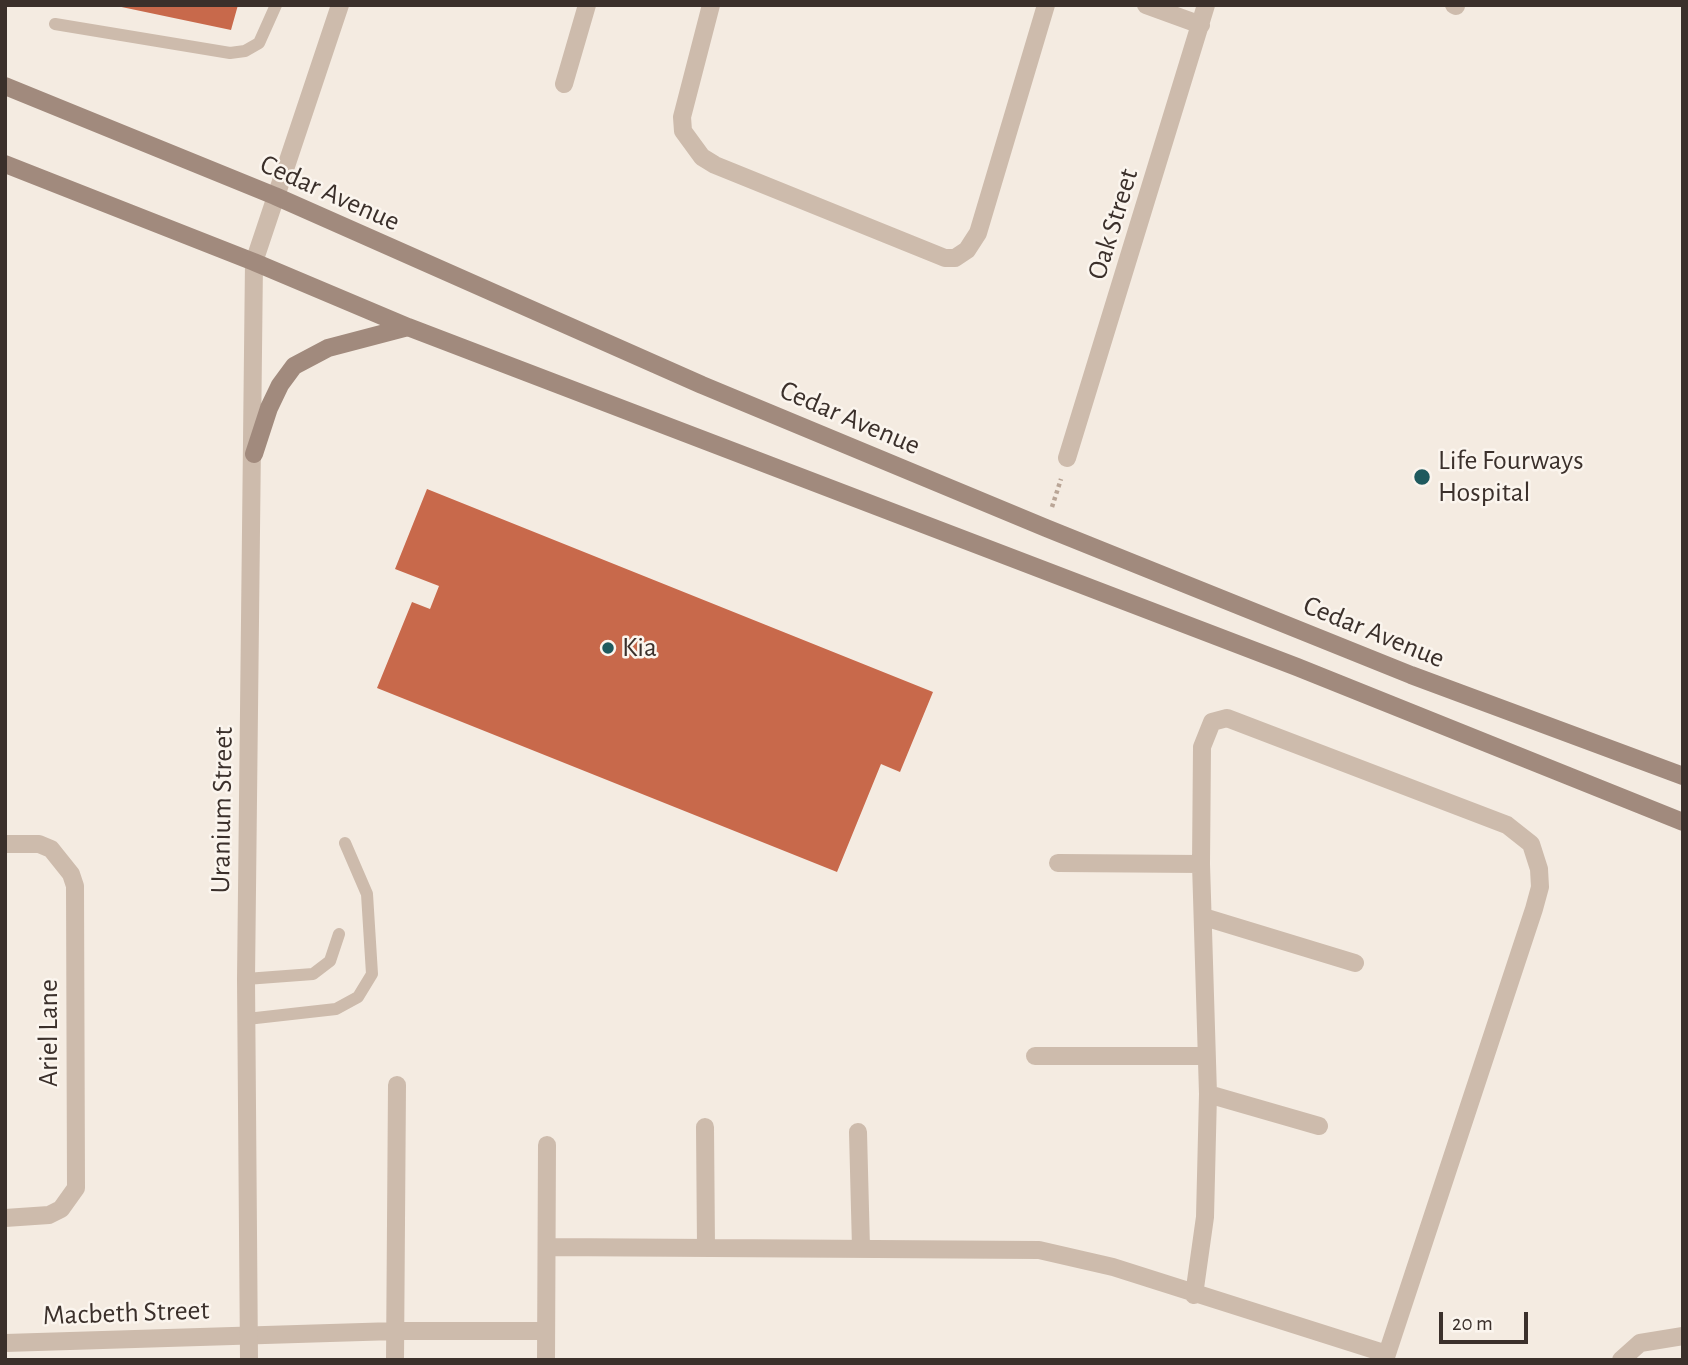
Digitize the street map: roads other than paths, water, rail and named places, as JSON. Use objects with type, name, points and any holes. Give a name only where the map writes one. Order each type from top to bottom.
[{"type":"main road","name":"Cedar Avenue","points":[[5,86],[275,196],[702,385],[1046,528],[1411,676],[1683,776]]},
{"type":"main road","points":[[5,164],[254,262],[408,327],[1297,667],[1683,822]]},
{"type":"main road","points":[[254,454],[269,408],[280,385],[295,366],[328,348],[408,327]]},
{"type":"street","name":"Uranium Street","points":[[249,1360],[246,979],[254,454],[254,262],[340,5]]},
{"type":"street","points":[[564,84],[587,5]]},
{"type":"street","points":[[711,5],[682,117],[683,131],[702,157],[715,165],[945,258],[955,258],[967,250],[978,233],[1046,5]]},
{"type":"street","points":[[1146,5],[1201,25]]},
{"type":"street","name":"Oak Street","points":[[1067,458],[1206,5]]},
{"type":"street","points":[[548,1247],[990,1248],[1064,1254],[1386,1357],[1534,909],[1540,887],[1535,854],[1519,832],[1507,825],[1238,720],[1218,718],[1206,729],[1202,747],[1201,864],[1208,1094],[1204,1229],[1194,1295]]},
{"type":"street","name":"Ariel Lane","points":[[5,844],[39,844],[51,849],[66,867],[75,886],[76,1161],[76,1188],[61,1209],[38,1218],[5,1219]]},
{"type":"street","points":[[1058,863],[1201,864]]},
{"type":"street","points":[[1204,916],[1355,963]]},
{"type":"street","points":[[1035,1056],[1206,1056]]},
{"type":"street","points":[[396,1360],[397,1085]]},
{"type":"street","points":[[1208,1094],[1319,1126]]},
{"type":"street","points":[[705,1128],[706,1247]]},
{"type":"street","points":[[858,1132],[861,1248]]},
{"type":"street","points":[[546,1360],[547,1145]]},
{"type":"street","name":"Macbeth Street","points":[[5,1343],[249,1335],[545,1331]]},
{"type":"street","points":[[1621,1360],[1640,1343],[1683,1336]]},
{"type":"lane","points":[[55,24],[230,53],[245,51],[259,43],[276,5]]},
{"type":"lane","points":[[247,1019],[336,1009],[358,997],[372,974],[367,894],[345,843]]},
{"type":"lane","points":[[246,979],[313,974],[330,961],[339,934]]},
{"type":"place","name":"Life Fourways Hospital","points":[[1422,477]]},
{"type":"place","name":"Kia","points":[[608,648]]}]
